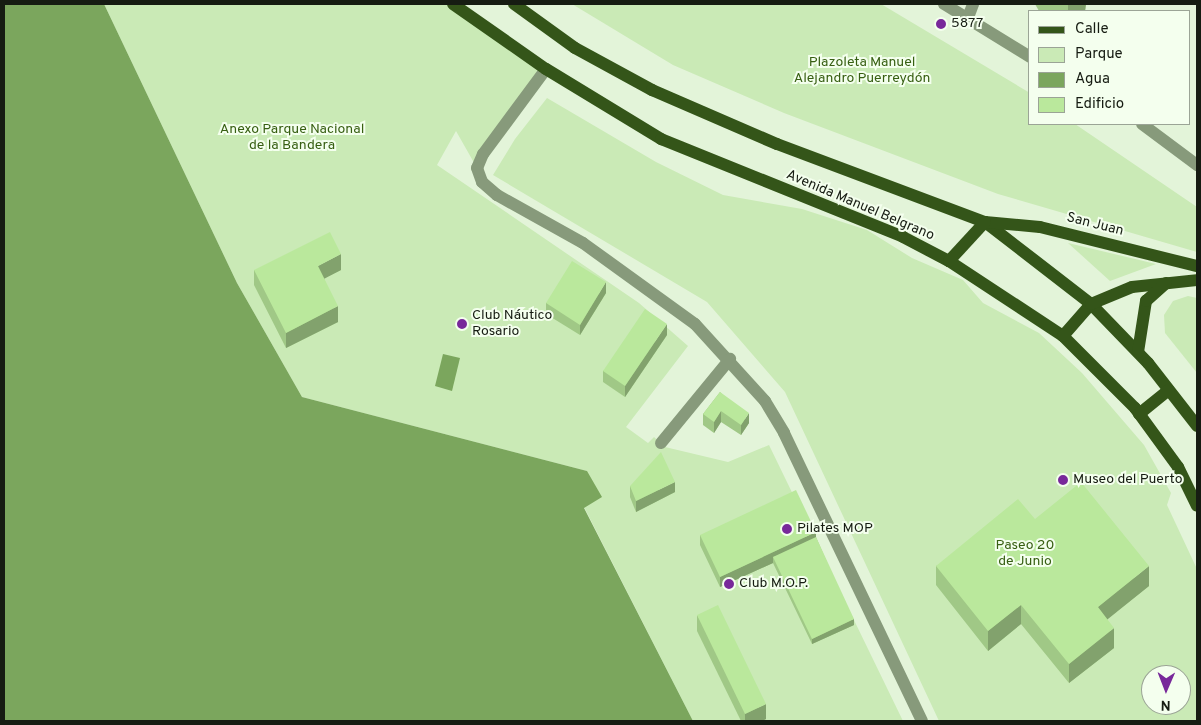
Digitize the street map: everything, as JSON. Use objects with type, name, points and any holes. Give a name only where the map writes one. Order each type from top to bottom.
[{"type":"main road","name":"Avenida Manuel Belgrano","points":[[453,4],[546,69],[661,139],[903,237],[949,261],[1064,336],[1139,414],[1178,467],[1197,506]]},
{"type":"main road","name":"Avenida Manuel Belgrano","points":[[514,4],[575,48],[652,90],[776,144],[985,222],[1091,304],[1138,352],[1197,426]]},
{"type":"main road","points":[[949,261],[985,222]]},
{"type":"main road","name":"San Juan","points":[[985,222],[1040,227],[1197,266]]},
{"type":"main road","points":[[1064,336],[1091,304],[1132,287],[1197,280]]},
{"type":"main road","points":[[1138,352],[1146,301],[1168,282]]},
{"type":"main road","points":[[1139,414],[1169,390]]},
{"type":"street","points":[[944,4],[967,20],[1028,56]]},
{"type":"street","points":[[967,20],[972,4]]},
{"type":"street","points":[[546,69],[483,154],[477,168],[482,182],[497,195],[583,243],[695,324],[730,359],[765,401],[784,433],[922,721]]},
{"type":"street","points":[[1143,125],[1197,165]]},
{"type":"street","points":[[660,443],[730,359]]},
{"type":"green space","name":"Anexo Parque Nacional de la Bandera","points":[[104,4],[453,4],[546,69],[477,168],[456,131],[437,165],[639,303],[688,346],[626,427],[648,443],[654,437],[665,447],[728,462],[769,445],[903,721],[693,721],[584,507],[587,471],[302,397],[237,283]]},
{"type":"green space","name":"Plazoleta Manuel Alejandro Puerreydón","points":[[572,4],[881,4],[1028,92],[1028,125],[1076,125],[1197,207],[1197,252],[998,194],[784,113],[673,65]]},
{"type":"green space","name":"Paseo 20 de Junio","points":[[547,98],[656,162],[723,195],[802,209],[867,230],[912,258],[963,280],[983,303],[1039,333],[1082,373],[1144,445],[1171,493],[1167,505],[1197,569],[1197,721],[939,721],[785,392],[707,302],[493,175],[515,139]]},
{"type":"green space","points":[[1068,243],[1156,264],[1110,281]]},
{"type":"green space","points":[[1188,296],[1197,298],[1197,373],[1165,333],[1164,315],[1173,301]]},
{"type":"water","points":[[4,4],[104,4],[237,283],[302,397],[587,471],[602,497],[584,508],[693,721],[4,721]]},
{"type":"water","points":[[443,354],[460,358],[452,391],[435,386]]},
{"type":"building","points":[[330,232],[341,254],[318,266],[338,306],[286,333],[254,270]]},
{"type":"building","points":[[572,261],[606,282],[580,325],[546,303]]},
{"type":"building","points":[[645,309],[667,324],[625,386],[603,371]]},
{"type":"building","points":[[720,392],[749,413],[741,425],[721,411],[714,422],[703,414]]},
{"type":"building","points":[[661,452],[675,482],[636,501],[630,486]]},
{"type":"building","points":[[1081,482],[1149,566],[1098,607],[1114,628],[1069,664],[1021,605],[988,631],[936,566],[1018,499],[1035,519]]},
{"type":"building","points":[[796,490],[816,532],[720,577],[700,535]]},
{"type":"building","points":[[816,537],[854,619],[812,639],[773,557]]},
{"type":"building","points":[[718,605],[766,704],[745,714],[697,615]]},
{"type":"place","name":"5877","points":[[941,24]]},
{"type":"place","name":"Club Náutico Rosario","points":[[462,324]]},
{"type":"place","name":"Museo del Puerto","points":[[1063,480]]},
{"type":"place","name":"Pilates MOP","points":[[787,529]]},
{"type":"place","name":"Club M.O.P.","points":[[729,584]]}]
